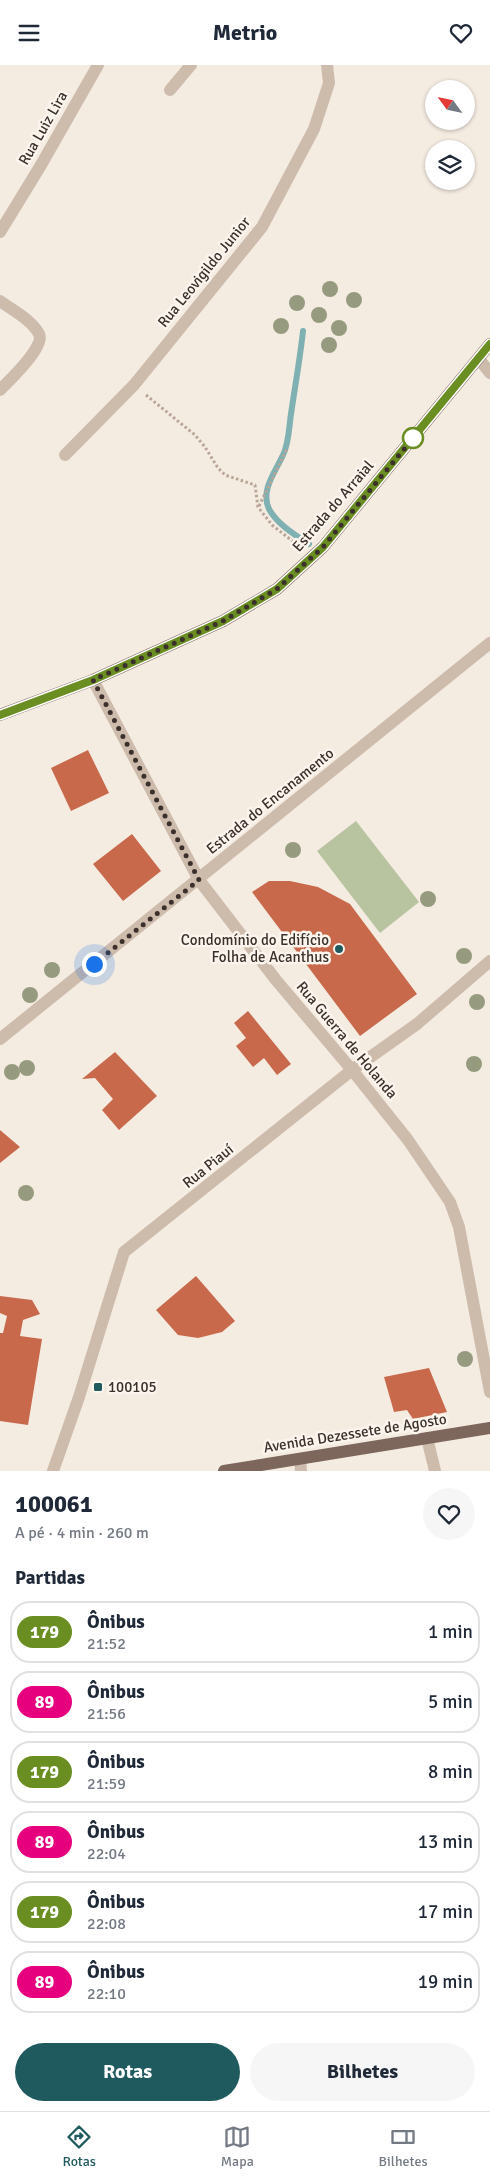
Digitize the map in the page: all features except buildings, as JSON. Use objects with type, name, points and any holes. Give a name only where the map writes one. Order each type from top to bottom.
[{"type":"main road","name":"Estrada do Arraial","points":[[0,715],[93,680],[223,621],[277,589],[312,557],[490,344]]},
{"type":"main road","name":"Avenida Dezessete de Agosto","points":[[224,1471],[301,1465],[427,1438],[490,1428]]},
{"type":"street","name":"Rua Luiz Lira","points":[[0,232],[98,65]]},
{"type":"street","points":[[170,90],[191,65]]},
{"type":"street","name":"Rua Leovigildo Junior","points":[[65,455],[134,385],[262,227],[314,129],[329,83],[327,65]]},
{"type":"street","points":[[0,301],[18,313],[39,333],[41,339],[38,348],[0,390]]},
{"type":"street","points":[[479,359],[490,373]]},
{"type":"street","name":"Estrada do Encanamento","points":[[2,1034],[199,880],[490,643]]},
{"type":"street","name":"Rua Guerra de Holanda","points":[[93,680],[199,880],[276,980],[352,1070],[408,1141],[450,1202],[459,1227],[490,1392]]},
{"type":"street","name":"Rua Piauí","points":[[53,1471],[80,1397],[124,1253],[352,1070],[417,1024],[490,961]]},
{"type":"street","points":[[427,1438],[435,1471]]},
{"type":"path","points":[[134,385],[195,435],[225,475],[255,485],[258,507],[272,525],[312,557]]},
{"type":"path","points":[[258,507],[288,449]]},
{"type":"green space","points":[[356,821],[419,902],[380,933],[317,851]]},
{"type":"waterway","points":[[303,331],[286,445],[266,495],[269,509],[277,520],[309,544]]},
{"type":"bus line","name":"179","points":[[0,715],[93,680],[223,621],[277,589],[323,547],[490,344]]},
{"type":"place","name":"Condomínio do Edifício Folha de Acanthus","points":[[339,949]]},
{"type":"place","name":"100105","points":[[98,1387]]},
{"type":"route","points":[[94,964],[199,880],[93,680],[223,621],[277,589],[323,547],[419,431],[413,438]]}]
